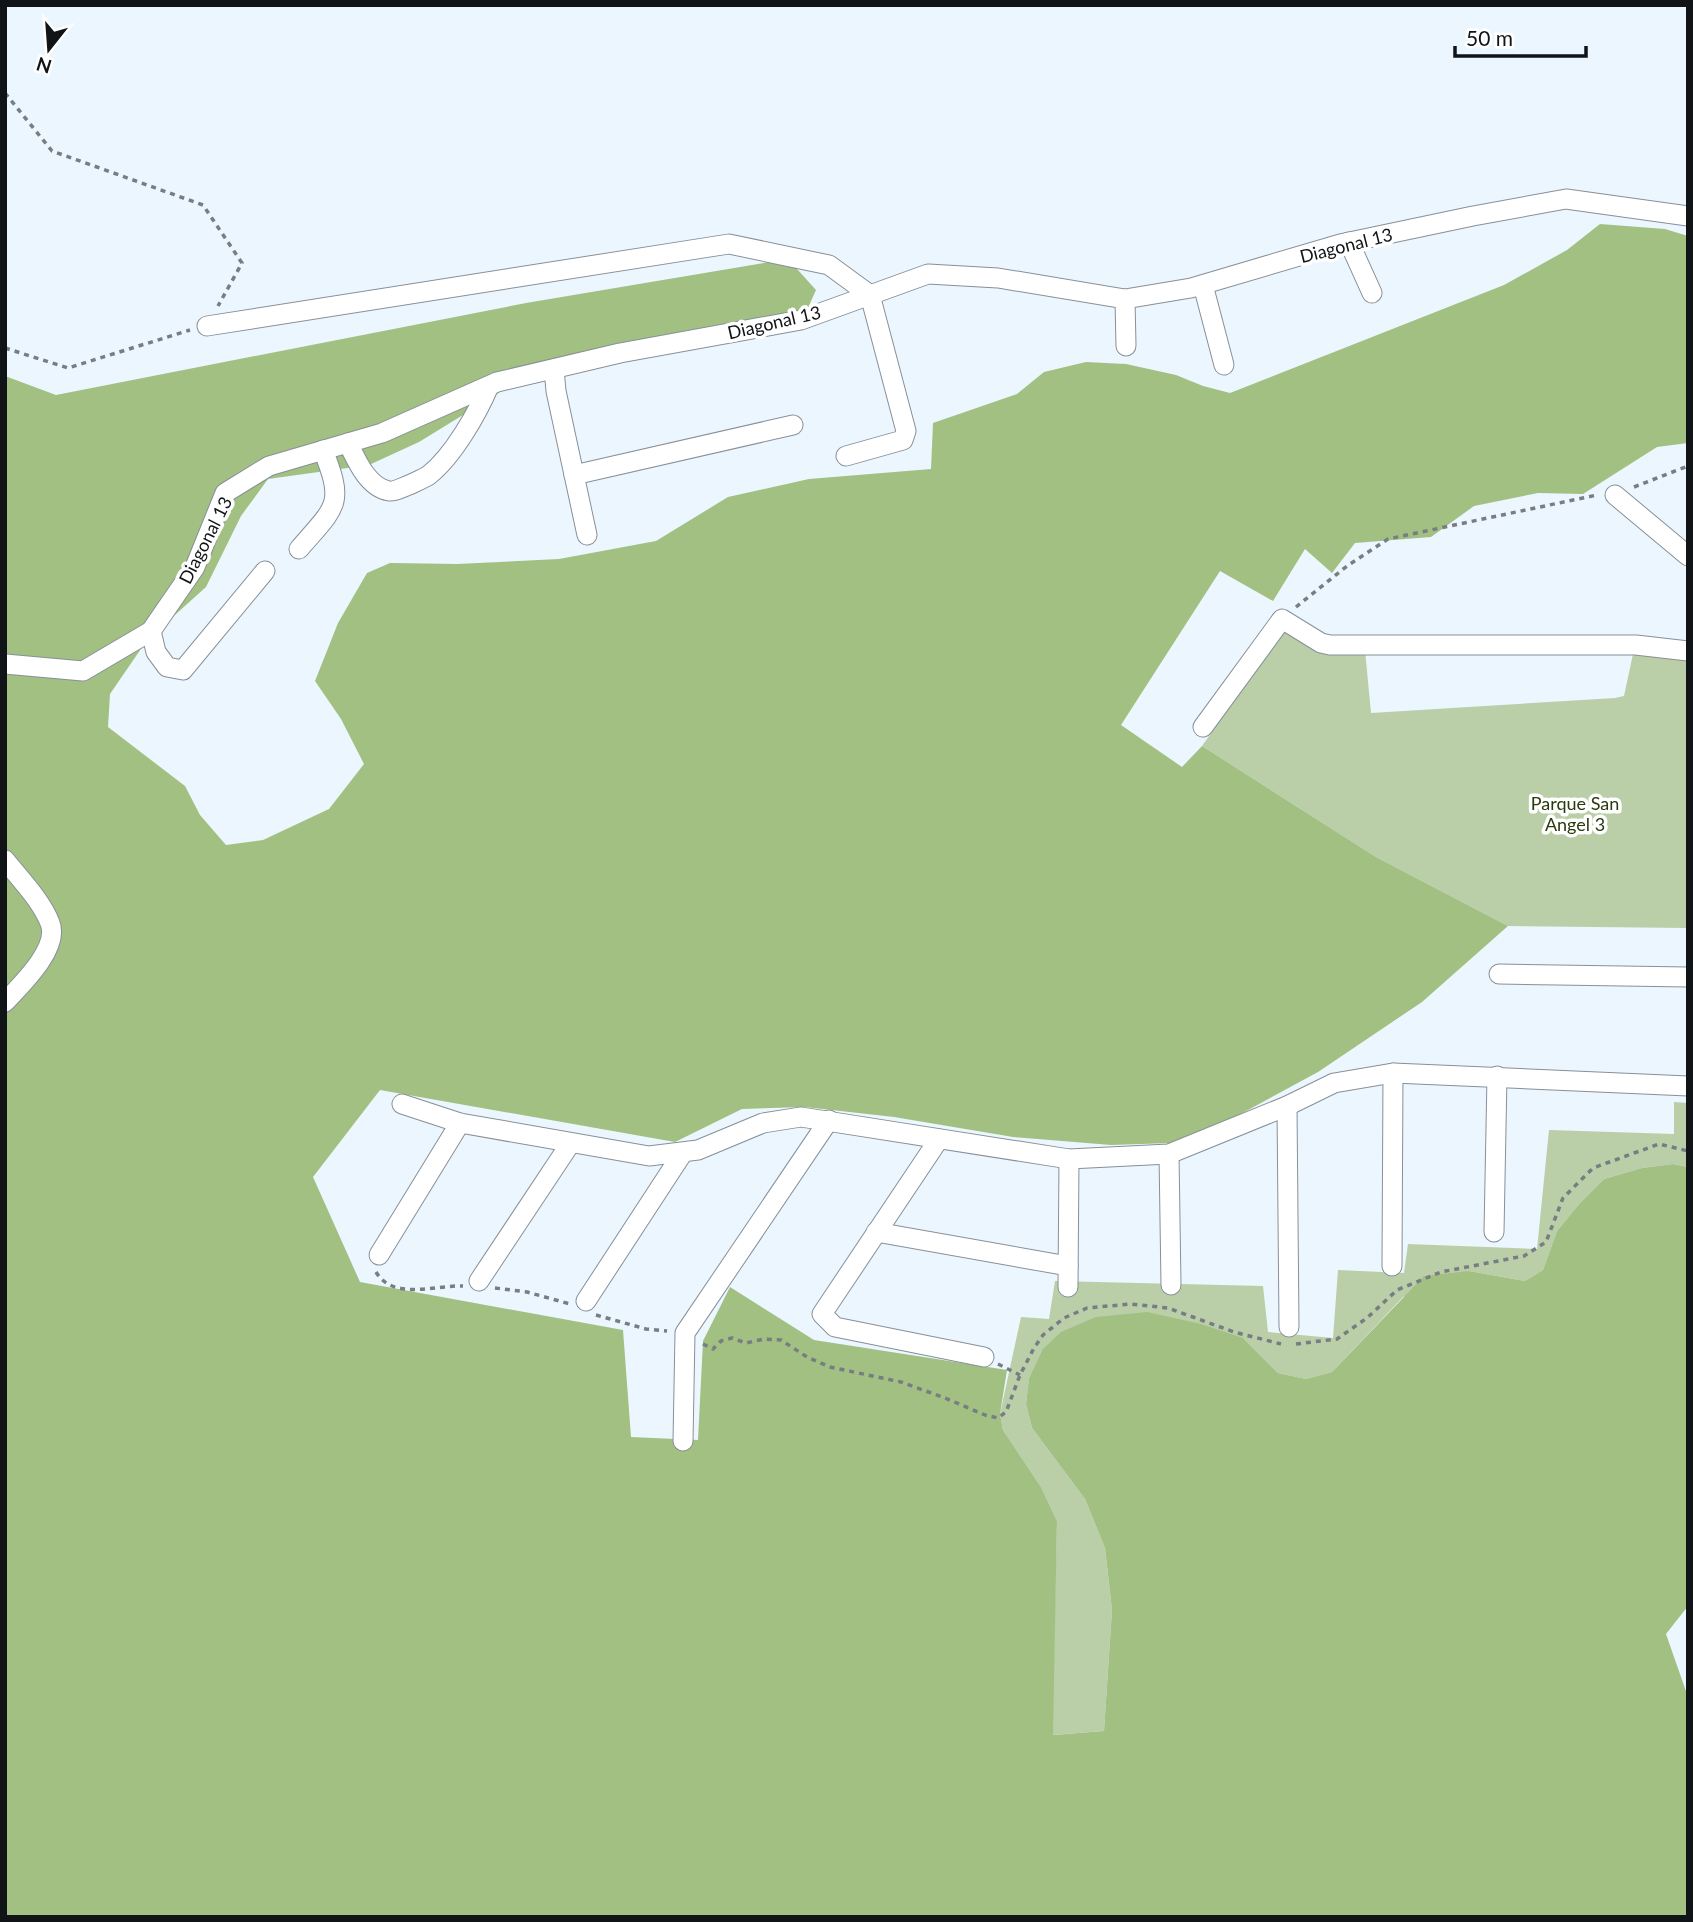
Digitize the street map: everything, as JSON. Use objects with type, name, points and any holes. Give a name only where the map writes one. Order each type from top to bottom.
[{"type":"street","name":"Diagonal 13","points":[[5,664],[83,671],[151,631],[195,567],[225,493],[268,466],[382,433],[489,386],[620,353],[801,320],[928,274],[998,278],[1125,299],[1203,285],[1349,242],[1566,199],[1688,216]]},
{"type":"street","points":[[1349,242],[1372,293]]},
{"type":"street","points":[[207,326],[729,244],[829,265],[870,295],[906,431],[902,440],[846,456]]},
{"type":"street","points":[[1203,285],[1224,365]]},
{"type":"street","points":[[1125,299],[1126,346]]},
{"type":"street","points":[[554,369],[556,391],[587,535]]},
{"type":"street","points":[[348,443],[363,471],[376,485],[389,491],[402,488],[428,475],[456,444],[477,413],[489,386]]},
{"type":"street","points":[[574,475],[793,425]]},
{"type":"street","points":[[299,549],[326,517],[336,500],[335,480],[323,450]]},
{"type":"street","points":[[1615,495],[1688,556]]},
{"type":"street","points":[[151,631],[156,652],[167,667],[183,670],[265,571]]},
{"type":"street","points":[[1203,727],[1282,619],[1321,643],[1330,645],[1636,645],[1688,651]]},
{"type":"street","points":[[5,860],[36,899],[51,926],[51,942],[34,971],[5,1002]]},
{"type":"street","points":[[1499,974],[1688,976]]},
{"type":"street","points":[[1392,1266],[1393,1073]]},
{"type":"street","points":[[402,1104],[460,1123],[633,1155],[682,1154],[776,1120],[801,1117],[1069,1159],[1169,1154],[1287,1106],[1334,1083],[1393,1073],[1688,1086]]},
{"type":"street","points":[[1494,1232],[1497,1076]]},
{"type":"street","points":[[1287,1106],[1289,1326]]},
{"type":"street","points":[[683,1441],[685,1333],[829,1120]]},
{"type":"street","points":[[379,1255],[460,1123]]},
{"type":"street","points":[[939,1139],[822,1314],[835,1327],[984,1357]]},
{"type":"street","points":[[479,1285],[570,1144]]},
{"type":"street","points":[[585,1308],[682,1154]]},
{"type":"street","points":[[1169,1154],[1171,1285]]},
{"type":"street","points":[[1068,1287],[1069,1159]]},
{"type":"street","points":[[876,1232],[1068,1266]]},
{"type":"path","points":[[5,93],[52,151],[203,205],[242,263],[207,326],[68,368],[5,348]]},
{"type":"path","points":[[1282,619],[1347,566],[1388,539],[1595,495],[1615,495],[1688,466]]},
{"type":"path","points":[[379,1255],[374,1265],[377,1275],[401,1290],[479,1285],[527,1292],[646,1329],[685,1333],[713,1349],[722,1341],[732,1338],[746,1343],[764,1339],[781,1340],[807,1357],[830,1367],[901,1382],[998,1418],[1006,1412],[1034,1348],[1054,1325],[1075,1312],[1108,1305],[1130,1304],[1168,1308],[1234,1332],[1286,1346],[1337,1339],[1367,1318],[1396,1290],[1441,1272],[1524,1256],[1546,1242],[1563,1198],[1593,1168],[1659,1144],[1688,1151]]},
{"type":"path","points":[[984,1357],[1020,1375]]},
{"type":"green space","points":[[1600,224],[1665,229],[1688,236],[1688,443],[1657,447],[1583,494],[1538,493],[1474,506],[1431,537],[1355,543],[1332,573],[1305,549],[1273,601],[1220,571],[1121,725],[1182,767],[1202,746],[1376,857],[1508,926],[1422,1002],[1318,1072],[1224,1123],[1171,1143],[1111,1145],[1013,1137],[894,1117],[805,1107],[742,1109],[675,1142],[380,1090],[313,1177],[360,1282],[623,1330],[631,1437],[698,1440],[703,1341],[730,1287],[814,1340],[1007,1370],[1000,1414],[1003,1430],[1041,1487],[1057,1521],[1053,1735],[1104,1731],[1112,1610],[1105,1548],[1085,1499],[1032,1428],[1026,1404],[1029,1378],[1042,1350],[1061,1332],[1096,1317],[1147,1312],[1201,1324],[1243,1338],[1278,1373],[1306,1379],[1332,1372],[1424,1276],[1469,1271],[1525,1281],[1543,1270],[1557,1231],[1604,1179],[1642,1168],[1673,1164],[1688,1167],[1688,1606],[1666,1634],[1688,1697],[1688,1917],[5,1917],[5,376],[56,395],[526,303],[788,259],[816,290],[803,319],[563,369],[502,391],[419,442],[369,465],[268,479],[241,516],[206,587],[147,640],[110,694],[108,727],[185,786],[200,815],[226,845],[263,840],[329,809],[364,764],[341,719],[315,681],[338,623],[367,573],[390,563],[457,564],[559,559],[656,541],[728,497],[809,479],[931,469],[933,423],[1017,394],[1044,372],[1086,362],[1126,364],[1176,375],[1230,393],[1504,285],[1567,250]]},
{"type":"green space","name":"Parque San Angel 3","points":[[1285,629],[1365,650],[1371,713],[1615,698],[1624,696],[1633,654],[1688,659],[1688,928],[1508,926],[1376,857],[1202,746]]},
{"type":"green space","points":[[1674,1102],[1688,1103],[1688,1167],[1673,1164],[1642,1168],[1604,1179],[1557,1231],[1543,1270],[1525,1281],[1469,1271],[1403,1297],[1332,1372],[1306,1379],[1278,1373],[1243,1338],[1042,1350],[1029,1378],[1026,1404],[1032,1428],[1085,1499],[1105,1548],[1112,1610],[1104,1731],[1052,1735],[1057,1521],[1041,1487],[1003,1430],[1000,1414],[1021,1317],[1049,1319],[1055,1281],[1263,1286],[1268,1332],[1333,1338],[1338,1270],[1404,1273],[1408,1244],[1537,1249],[1549,1130],[1674,1134]]}]
